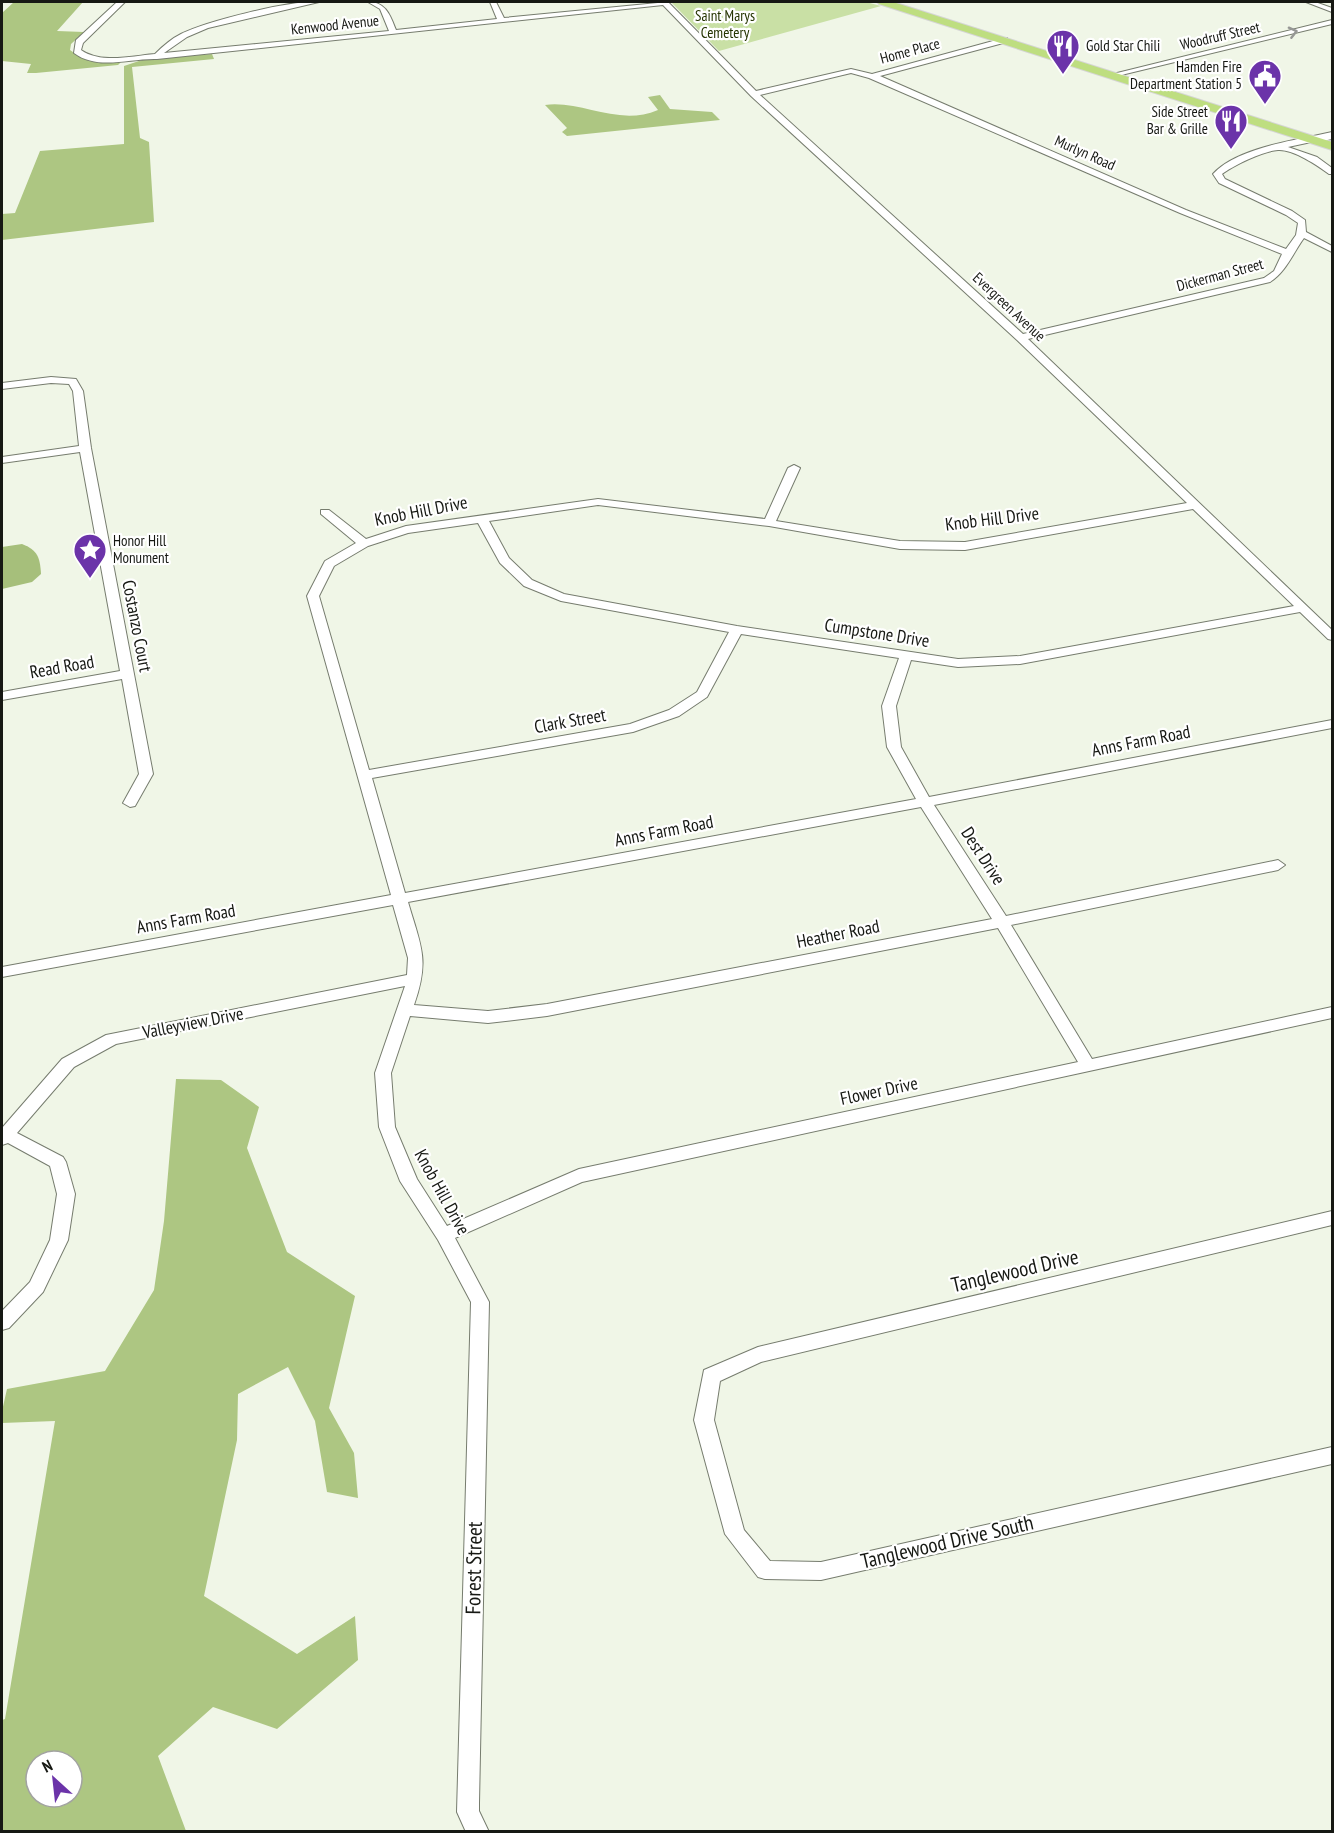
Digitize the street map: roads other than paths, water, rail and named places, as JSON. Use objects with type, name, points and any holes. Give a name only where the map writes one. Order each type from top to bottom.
[{"type":"highway","points":[[884,2],[1332,146]]},
{"type":"main road","points":[[1313,139],[1332,136]]},
{"type":"street","name":"Kenwood Avenue","points":[[121,2],[79,42],[77,51],[83,56],[98,60],[157,57],[502,21],[603,5],[664,2]]},
{"type":"street","points":[[157,57],[162,48],[174,39],[194,30],[315,2]]},
{"type":"street","points":[[371,2],[383,8],[394,33]]},
{"type":"street","points":[[493,2],[502,21]]},
{"type":"street","name":"Evergreen Avenue","points":[[664,2],[754,94],[1021,338],[1332,636]]},
{"type":"street","points":[[1310,2],[1332,10]]},
{"type":"street","name":"Woodruff Street","points":[[1113,75],[1332,22]]},
{"type":"street","name":"Home Place","points":[[754,94],[851,71],[861,71],[872,76],[1004,40]]},
{"type":"street","name":"Murlyn Road","points":[[872,76],[1013,135],[1162,204],[1288,254]]},
{"type":"street","points":[[1313,139],[1280,147],[1222,169],[1217,176],[1226,183],[1296,216],[1303,224],[1301,233],[1332,249]]},
{"type":"street","points":[[1280,147],[1309,157],[1332,172]]},
{"type":"street","name":"Dickerman Street","points":[[1021,338],[1261,282],[1278,273],[1301,233]]},
{"type":"street","name":"Costanzo Court","points":[[2,386],[51,380],[72,381],[78,391],[85,448],[146,774],[130,803]]},
{"type":"street","points":[[2,460],[85,448]]},
{"type":"street","points":[[769,523],[794,468]]},
{"type":"street","name":"Knob Hill Drive","points":[[480,1302],[444,1236],[409,1181],[387,1127],[383,1073],[416,979],[416,958],[313,596],[329,564],[364,543],[406,530],[598,502],[769,523],[900,545],[965,546],[1197,506]]},
{"type":"street","points":[[325,512],[364,543]]},
{"type":"street","name":"Cumpstone Drive","points":[[481,519],[504,560],[528,583],[561,597],[737,630],[957,663],[1020,660],[1303,608]]},
{"type":"street","name":"Clark Street","points":[[364,776],[633,728],[674,713],[702,694],[737,630]]},
{"type":"street","name":"Dest Drive","points":[[906,657],[889,706],[894,747],[1088,1066]]},
{"type":"street","name":"Read Road","points":[[2,696],[128,674]]},
{"type":"street","name":"Anns Farm Road","points":[[2,972],[926,802],[1332,724]]},
{"type":"street","name":"Heather Road","points":[[404,1010],[488,1017],[547,1010],[1002,922],[1278,865]]},
{"type":"street","name":"Valleyview Drive","points":[[2,1323],[37,1287],[59,1240],[66,1194],[57,1162],[4,1137],[68,1063],[112,1039],[416,979]]},
{"type":"street","name":"Flower Drive","points":[[444,1236],[579,1176],[1332,1013]]},
{"type":"street","name":"Tanglewood Drive","points":[[711,1376],[758,1355],[1332,1218]]},
{"type":"street","name":"Forest Street","points":[[478,1832],[468,1812],[468,1803],[480,1302]]},
{"type":"street","name":"Tanglewood Drive South","points":[[711,1376],[704,1419],[735,1534],[765,1570],[820,1571],[1332,1456]]},
{"type":"place","name":"Gold Star Chili","points":[[1063,75]]},
{"type":"place","name":"Hamden Fire Department Station 5","points":[[1265,105]]},
{"type":"place","name":"Side Street Bar & Grille","points":[[1231,150]]},
{"type":"place","name":"Honor Hill Monument","points":[[90,579]]},
{"type":"park label","name":"Saint Marys Cemetery","points":[[725,24]]}]
